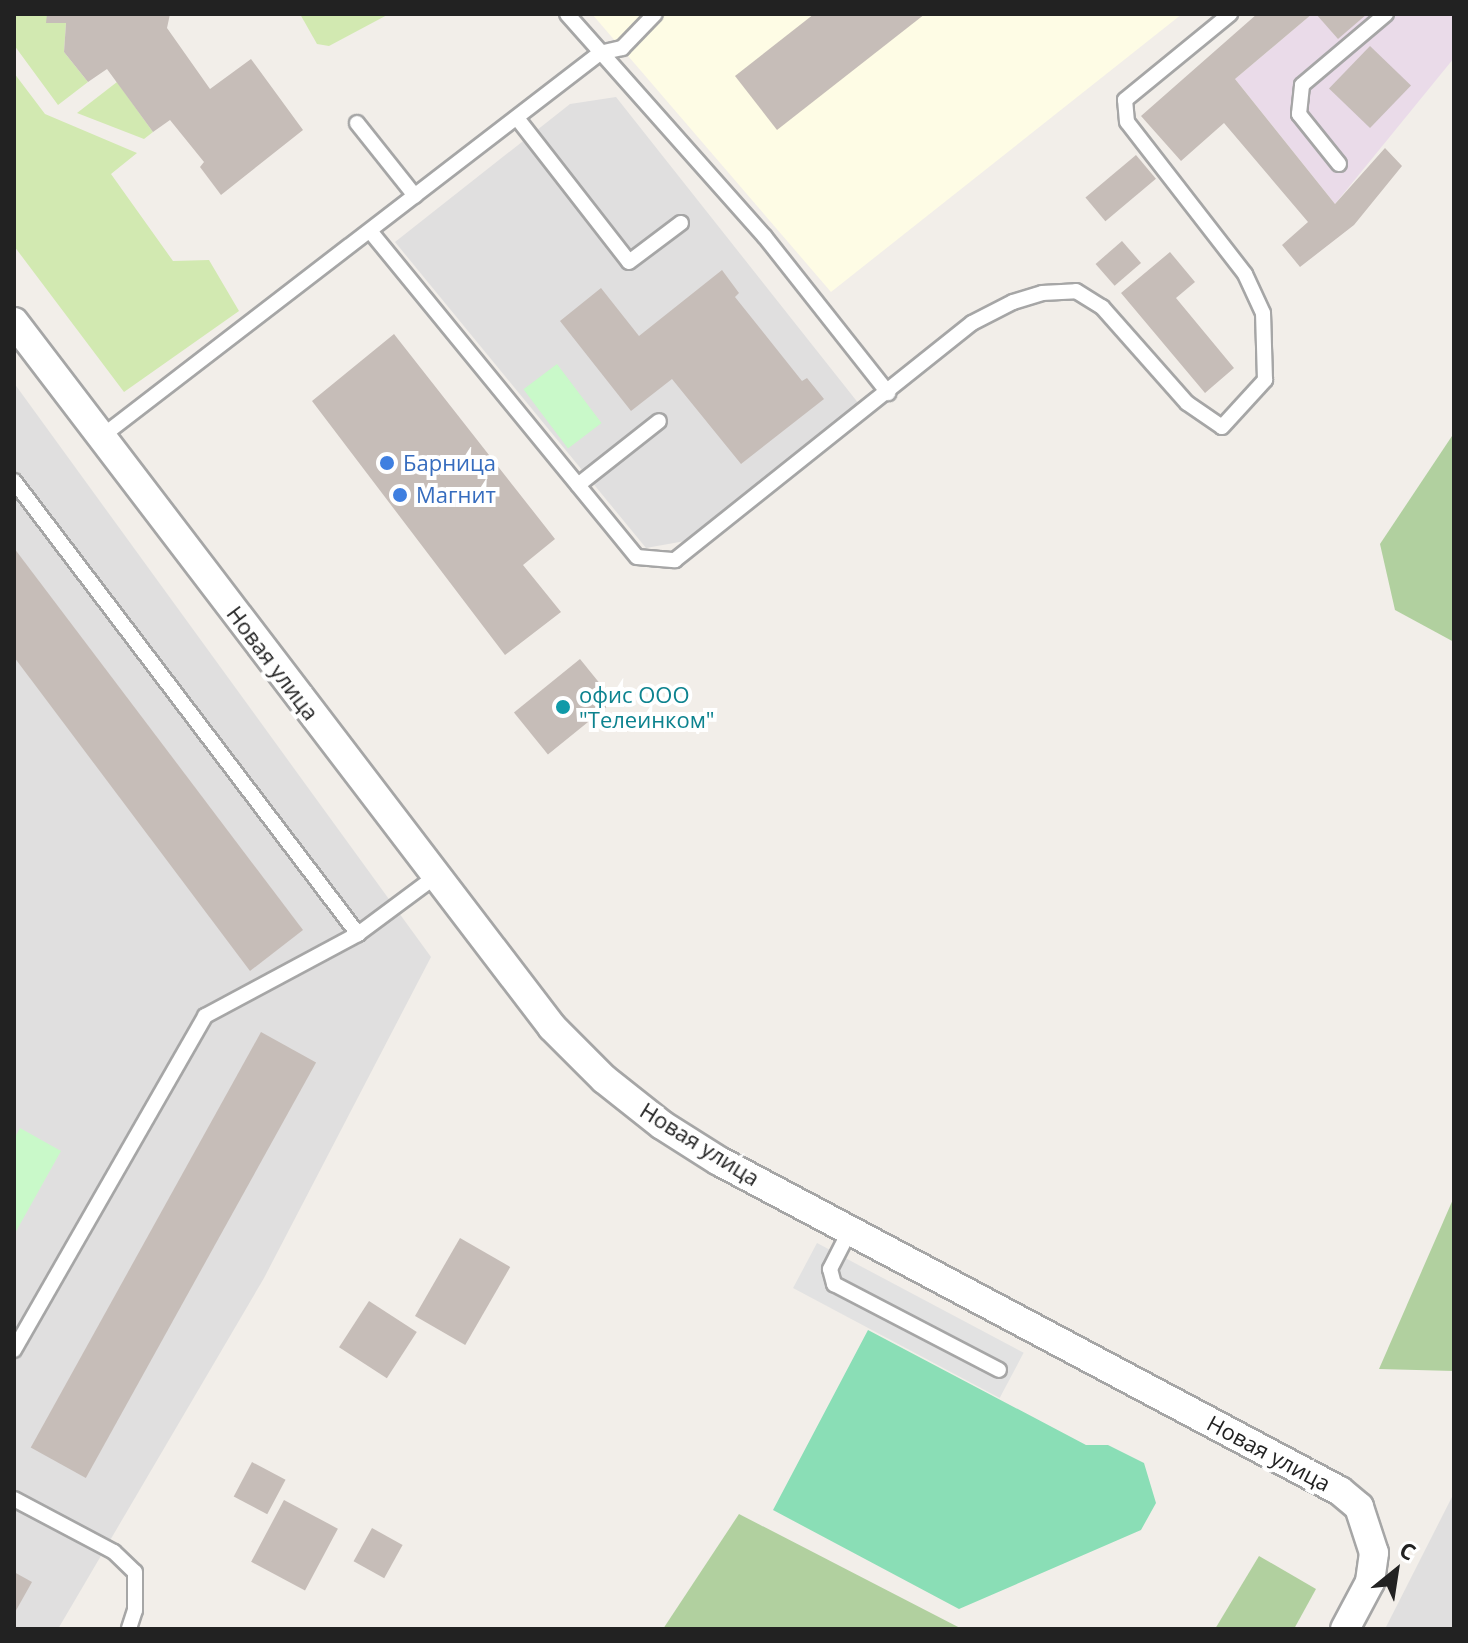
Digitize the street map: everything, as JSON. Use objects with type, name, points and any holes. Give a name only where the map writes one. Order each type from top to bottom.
[{"type":"street","name":"Новая улица","points":[[14,322],[552,1027],[604,1079],[662,1125],[719,1161],[1340,1491],[1359,1507],[1374,1553],[1370,1582],[1345,1629]]},
{"type":"lane","points":[[567,14],[765,237],[888,393]]},
{"type":"lane","points":[[101,437],[600,53],[622,48],[655,14]]},
{"type":"lane","points":[[370,231],[637,557],[675,560],[972,323],[1013,302],[1076,291],[1130,334],[1187,403],[1222,427],[1249,402],[1265,380],[1263,313],[1245,274],[1127,122],[1125,100],[1230,14]]},
{"type":"lane","points":[[1339,164],[1299,114],[1302,85],[1386,14]]},
{"type":"lane","points":[[517,118],[629,262],[681,223]]},
{"type":"lane","points":[[357,123],[415,196]]},
{"type":"lane","points":[[578,485],[659,421]]},
{"type":"lane","points":[[14,481],[358,934]]},
{"type":"lane","points":[[14,1350],[205,1016],[358,934],[436,876]]},
{"type":"lane","points":[[850,1230],[830,1269],[834,1284],[999,1370]]},
{"type":"lane","points":[[14,1499],[114,1552],[135,1572],[135,1610],[129,1629]]},
{"type":"shaded area","points":[[592,14],[1182,14],[831,292]]},
{"type":"shaded area","points":[[1312,14],[1454,14],[1454,58],[1335,204],[1235,79]]},
{"type":"shaded area","points":[[616,97],[859,404],[685,541],[646,548],[395,242],[570,104]]},
{"type":"shaded area","points":[[14,383],[431,957],[264,1278],[58,1629],[14,1629]]},
{"type":"shaded area","points":[[817,1243],[1024,1353],[1000,1398],[793,1288]]},
{"type":"shaded area","points":[[1454,1493],[1454,1629],[1385,1629]]},
{"type":"green space","points":[[14,14],[47,14],[66,23],[64,52],[88,82],[58,105],[14,45]]},
{"type":"green space","points":[[300,14],[389,14],[329,46],[317,44]]},
{"type":"green space","points":[[14,73],[45,114],[137,153],[111,174],[173,261],[209,260],[239,311],[124,392],[14,246]]},
{"type":"green space","points":[[117,82],[153,132],[144,139],[77,113]]},
{"type":"green space","points":[[557,364],[602,423],[568,448],[523,389]]},
{"type":"green space","points":[[1454,433],[1454,642],[1395,610],[1380,544]]},
{"type":"green space","points":[[20,1128],[61,1151],[14,1235],[14,1139]]},
{"type":"green space","points":[[1454,1197],[1454,1371],[1379,1369]]},
{"type":"green space","points":[[868,1330],[1086,1445],[1108,1445],[1144,1463],[1156,1503],[1141,1530],[959,1609],[773,1510]]},
{"type":"green space","points":[[739,1514],[962,1629],[663,1629]]},
{"type":"green space","points":[[1259,1556],[1316,1589],[1294,1629],[1215,1629]]},
{"type":"building","points":[[47,14],[170,14],[167,28],[210,89],[251,59],[303,130],[221,195],[200,167],[204,162],[170,120],[153,132],[107,69],[88,82],[64,52],[66,23],[46,23]]},
{"type":"building","points":[[814,14],[925,14],[777,130],[735,76]]},
{"type":"building","points":[[1257,14],[1312,14],[1235,79],[1335,204],[1385,148],[1402,166],[1354,225],[1300,267],[1282,245],[1308,222],[1224,123],[1181,161],[1141,116]]},
{"type":"building","points":[[1316,14],[1367,14],[1338,39]]},
{"type":"building","points":[[1370,46],[1411,86],[1370,128],[1329,88]]},
{"type":"building","points":[[1136,155],[1156,179],[1105,221],[1085,197]]},
{"type":"building","points":[[1122,241],[1141,263],[1115,286],[1096,264]]},
{"type":"building","points":[[1170,252],[1195,282],[1176,298],[1234,368],[1205,393],[1121,293]]},
{"type":"building","points":[[722,270],[739,293],[735,297],[802,381],[807,378],[824,399],[741,464],[672,379],[631,411],[560,321],[601,288],[639,336]]},
{"type":"building","points":[[394,334],[555,539],[523,565],[561,612],[505,655],[312,401]]},
{"type":"building","points":[[14,548],[303,930],[250,971],[14,657]]},
{"type":"building","name":"офис ООО \"Телеинком\"","points":[[580,659],[614,701],[548,754],[514,712]]},
{"type":"building","points":[[261,1032],[316,1063],[86,1478],[31,1447]]},
{"type":"building","points":[[460,1238],[510,1267],[465,1345],[415,1316]]},
{"type":"building","points":[[369,1301],[417,1332],[387,1378],[339,1347]]},
{"type":"building","points":[[252,1462],[286,1480],[267,1514],[234,1496]]},
{"type":"building","points":[[284,1500],[338,1529],[305,1590],[251,1562]]},
{"type":"building","points":[[372,1528],[403,1545],[384,1578],[354,1561]]},
{"type":"building","points":[[14,1572],[32,1582],[14,1614]]},
{"type":"place","name":"Барница","points":[[387,463]]},
{"type":"place","name":"Магнит","points":[[400,495]]},
{"type":"place","name":"офис ООО \"Телеинком\"","points":[[563,707]]}]
